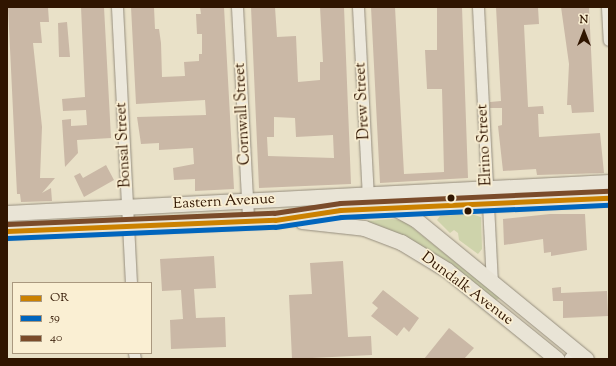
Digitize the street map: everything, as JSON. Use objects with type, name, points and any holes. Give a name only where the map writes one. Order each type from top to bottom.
[{"type":"main road","name":"Eastern Avenue","points":[[7,213],[609,182]]},
{"type":"main road","name":"Dundalk Avenue","points":[[368,195],[415,219],[516,302],[577,356]]},
{"type":"main road","name":"Eastern Avenue","points":[[7,231],[275,220],[310,212],[609,198]]},
{"type":"main road","name":"Dundalk Avenue","points":[[275,220],[339,223],[401,242],[431,259],[557,359]]},
{"type":"main road","points":[[492,307],[516,302]]},
{"type":"street","name":"Bonsal Street","points":[[117,7],[131,282]]},
{"type":"street","name":"Cornwall Street","points":[[237,7],[248,220]]},
{"type":"street","name":"Drew Street","points":[[358,7],[368,195]]},
{"type":"street","name":"Elrino Street","points":[[478,7],[492,283]]},
{"type":"street","points":[[608,7],[609,40]]},
{"type":"green space","points":[[471,214],[481,217],[482,249],[478,254],[459,240],[458,233],[454,230],[450,233],[437,220],[440,216]]},
{"type":"green space","points":[[392,219],[404,221],[500,298],[493,302],[366,221]]},
{"type":"building","points":[[8,7],[48,7],[49,22],[40,22],[42,43],[33,43],[42,127],[40,178],[55,178],[42,193],[51,188],[52,201],[21,202],[20,194],[17,194]]},
{"type":"building","points":[[81,7],[104,7],[111,138],[77,140],[78,153],[65,167],[62,120],[71,119],[71,126],[87,125],[86,110],[63,111],[62,99],[85,97]]},
{"type":"building","points":[[131,7],[154,7],[155,29],[159,29],[161,43],[162,77],[185,76],[184,62],[199,61],[199,54],[202,54],[202,34],[197,34],[196,14],[201,14],[200,7],[224,7],[234,189],[195,191],[195,179],[174,180],[173,168],[194,164],[193,148],[159,150],[159,143],[141,144],[137,117],[206,115],[205,100],[136,104]]},
{"type":"building","points":[[251,7],[275,7],[277,37],[296,36],[298,82],[320,80],[320,62],[323,62],[320,7],[344,7],[351,184],[259,188]],"holes":[[[274,117],[295,118],[296,137],[333,135],[334,158],[268,156],[267,137],[274,137]]]},
{"type":"building","points":[[371,7],[395,7],[404,174],[444,172],[442,89],[427,89],[425,50],[437,50],[437,7],[462,7],[468,178],[380,183]]},
{"type":"building","points":[[496,7],[538,7],[539,24],[524,25],[528,107],[543,106],[544,114],[538,114],[539,137],[600,133],[604,173],[537,175],[536,169],[503,171],[498,126],[502,125],[502,108],[490,108],[490,102],[501,101]]},
{"type":"building","points":[[561,7],[589,7],[594,112],[572,113],[571,105],[567,105],[569,64]]},
{"type":"building","points":[[67,22],[70,57],[59,57],[58,23]]},
{"type":"building","points":[[106,165],[114,180],[84,197],[74,176],[80,173],[83,178]]},
{"type":"building","points":[[550,214],[585,214],[587,250],[551,256],[551,252],[544,253],[543,239],[504,245],[503,219]]},
{"type":"building","points":[[214,256],[216,288],[194,289],[196,318],[225,317],[226,347],[171,349],[170,320],[183,319],[181,290],[162,291],[160,259]]},
{"type":"building","points":[[343,261],[348,337],[371,336],[372,355],[292,359],[289,295],[312,294],[310,263]]},
{"type":"building","points":[[561,287],[561,293],[607,291],[608,316],[563,318],[563,301],[553,301],[552,288]]},
{"type":"building","points":[[383,290],[419,318],[409,332],[404,327],[397,336],[371,316],[378,308],[372,303]]},
{"type":"building","points":[[449,328],[474,348],[464,359],[424,359]]},
{"type":"transit line","name":"40","points":[[7,224],[274,213],[340,203],[609,191]]},
{"type":"transit line","name":"OR","points":[[7,231],[275,220],[340,210],[609,198]]},
{"type":"transit line","name":"59","points":[[7,238],[275,227],[341,217],[609,205]]}]
